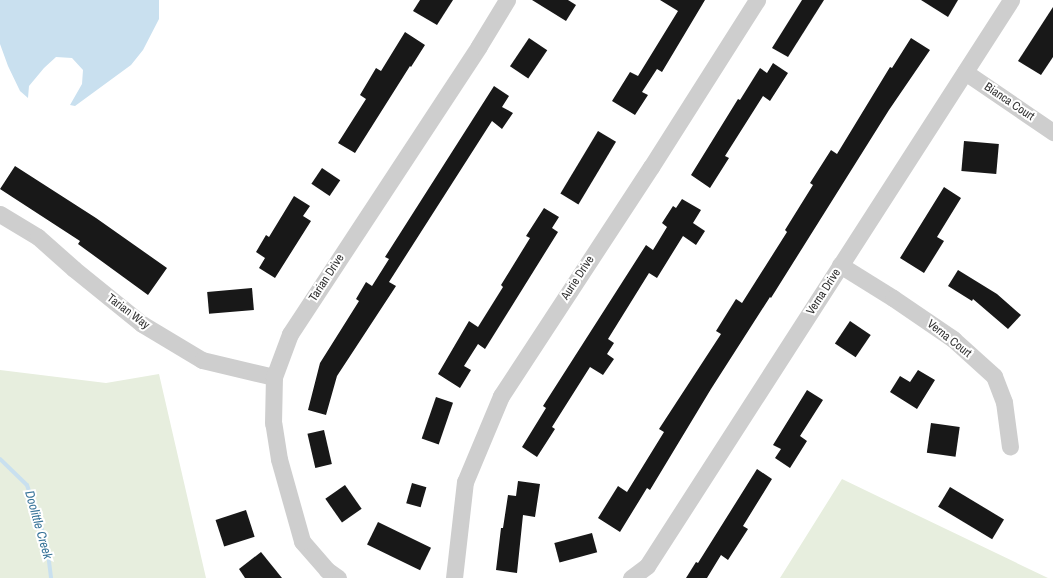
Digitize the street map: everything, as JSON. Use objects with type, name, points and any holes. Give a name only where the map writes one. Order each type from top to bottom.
[{"type":"street","name":"Tarian Drive","points":[[338,578],[327,570],[302,541],[279,460],[273,423],[274,377],[290,334],[479,46],[507,0]]},
{"type":"street","name":"Aurie Drive","points":[[454,578],[465,482],[501,396],[651,167],[757,0]]},
{"type":"street","name":"Verna Drive","points":[[631,578],[647,566],[1010,0]]},
{"type":"street","name":"Bianca Court","points":[[965,72],[1053,132]]},
{"type":"street","name":"Tarian Way","points":[[0,214],[38,237],[74,269],[142,324],[202,360],[274,377]]},
{"type":"street","name":"Verna Court","points":[[840,265],[893,298],[953,339],[994,376],[1004,402],[1010,447]]},
{"type":"green space","points":[[0,370],[106,383],[159,374],[206,578],[0,578]]},
{"type":"green space","points":[[842,479],[898,506],[1048,578],[780,578]]},
{"type":"water","points":[[0,0],[159,0],[159,19],[143,50],[131,65],[75,106],[70,105],[82,84],[83,70],[72,58],[56,57],[44,68],[29,86],[28,98],[20,91],[8,66],[0,44]]},
{"type":"building","points":[[420,0],[453,0],[437,25],[413,11]]},
{"type":"building","points":[[532,0],[568,0],[576,5],[566,21]]},
{"type":"building","points":[[660,0],[705,0],[662,72],[657,69],[642,92],[648,95],[635,115],[612,101],[630,72],[638,76],[678,11]]},
{"type":"building","points":[[802,0],[824,0],[788,57],[772,48]]},
{"type":"building","points":[[921,0],[958,0],[948,17]]},
{"type":"building","points":[[1053,7],[1053,57],[1041,75],[1018,61]]},
{"type":"building","points":[[405,32],[425,45],[355,153],[338,143],[366,99],[360,95],[376,68],[381,71]]},
{"type":"building","points":[[529,38],[547,50],[528,78],[510,66]]},
{"type":"building","points":[[911,38],[930,50],[889,110],[771,298],[770,297],[711,389],[650,490],[647,488],[620,532],[598,518],[618,486],[627,492],[664,432],[659,429],[721,334],[716,331],[736,299],[742,303],[787,232],[785,230],[813,185],[810,183],[831,150],[837,154],[890,67],[892,68]]},
{"type":"building","points":[[773,63],[788,73],[770,101],[763,96],[725,156],[729,158],[710,188],[691,175],[738,99],[740,100],[760,68],[767,73]]},
{"type":"building","points":[[494,86],[509,96],[502,107],[513,113],[502,129],[492,121],[389,282],[396,286],[337,376],[326,415],[308,410],[320,363],[359,301],[356,299],[366,282],[372,286],[389,259],[385,257]]},
{"type":"building","points":[[598,131],[616,142],[578,204],[560,194]]},
{"type":"building","points":[[964,141],[999,144],[996,174],[961,171]]},
{"type":"building","points":[[15,166],[96,218],[167,268],[148,295],[78,244],[80,241],[0,189]]},
{"type":"building","points":[[322,168],[340,180],[330,196],[311,184]]},
{"type":"building","points":[[944,187],[961,198],[937,237],[944,241],[924,273],[900,258]]},
{"type":"building","points":[[294,196],[310,206],[303,216],[311,221],[275,278],[259,268],[265,258],[256,252],[266,235],[269,237]]},
{"type":"building","points":[[682,199],[701,210],[693,223],[705,231],[696,245],[683,236],[657,278],[649,273],[608,339],[614,343],[607,354],[614,359],[603,375],[590,367],[552,427],[555,429],[537,457],[522,447],[546,408],[543,406],[646,245],[653,250],[667,227],[662,223],[673,206],[676,208]]},
{"type":"building","points":[[544,208],[559,217],[552,228],[558,232],[485,349],[478,344],[464,366],[471,370],[460,388],[438,374],[469,321],[478,327],[503,287],[501,285],[530,238],[526,236]]},
{"type":"building","points":[[958,270],[997,294],[1021,315],[1008,329],[973,299],[972,301],[948,286]]},
{"type":"building","points":[[252,288],[254,310],[209,314],[207,292]]},
{"type":"building","points":[[850,321],[871,335],[856,357],[835,343]]},
{"type":"building","points":[[918,370],[935,380],[917,409],[890,392],[900,376],[910,382]]},
{"type":"building","points":[[807,390],[823,400],[800,436],[807,441],[790,468],[775,458],[781,449],[773,445]]},
{"type":"building","points":[[436,397],[453,403],[439,444],[422,439]]},
{"type":"building","points":[[931,423],[960,427],[956,457],[927,453]]},
{"type":"building","points":[[324,430],[332,464],[315,468],[307,434]]},
{"type":"building","points":[[757,469],[772,479],[743,526],[748,529],[728,560],[721,555],[707,578],[686,578],[696,562],[698,563]]},
{"type":"building","points":[[518,481],[540,484],[535,517],[523,515],[517,573],[496,570],[501,528],[503,528],[508,495],[516,496]]},
{"type":"building","points":[[412,483],[426,487],[421,507],[406,503]]},
{"type":"building","points":[[345,485],[362,509],[342,523],[325,499]]},
{"type":"building","points":[[950,487],[1004,519],[992,539],[938,507]]},
{"type":"building","points":[[246,510],[255,537],[224,547],[216,520]]},
{"type":"building","points":[[378,522],[431,548],[420,570],[367,544]]},
{"type":"building","points":[[592,533],[597,552],[560,562],[554,543]]},
{"type":"building","points":[[261,552],[282,578],[245,578],[239,569]]},
{"type":"waterway","name":"Doolittle Creek","points":[[0,459],[27,485],[47,545],[51,578]]}]
